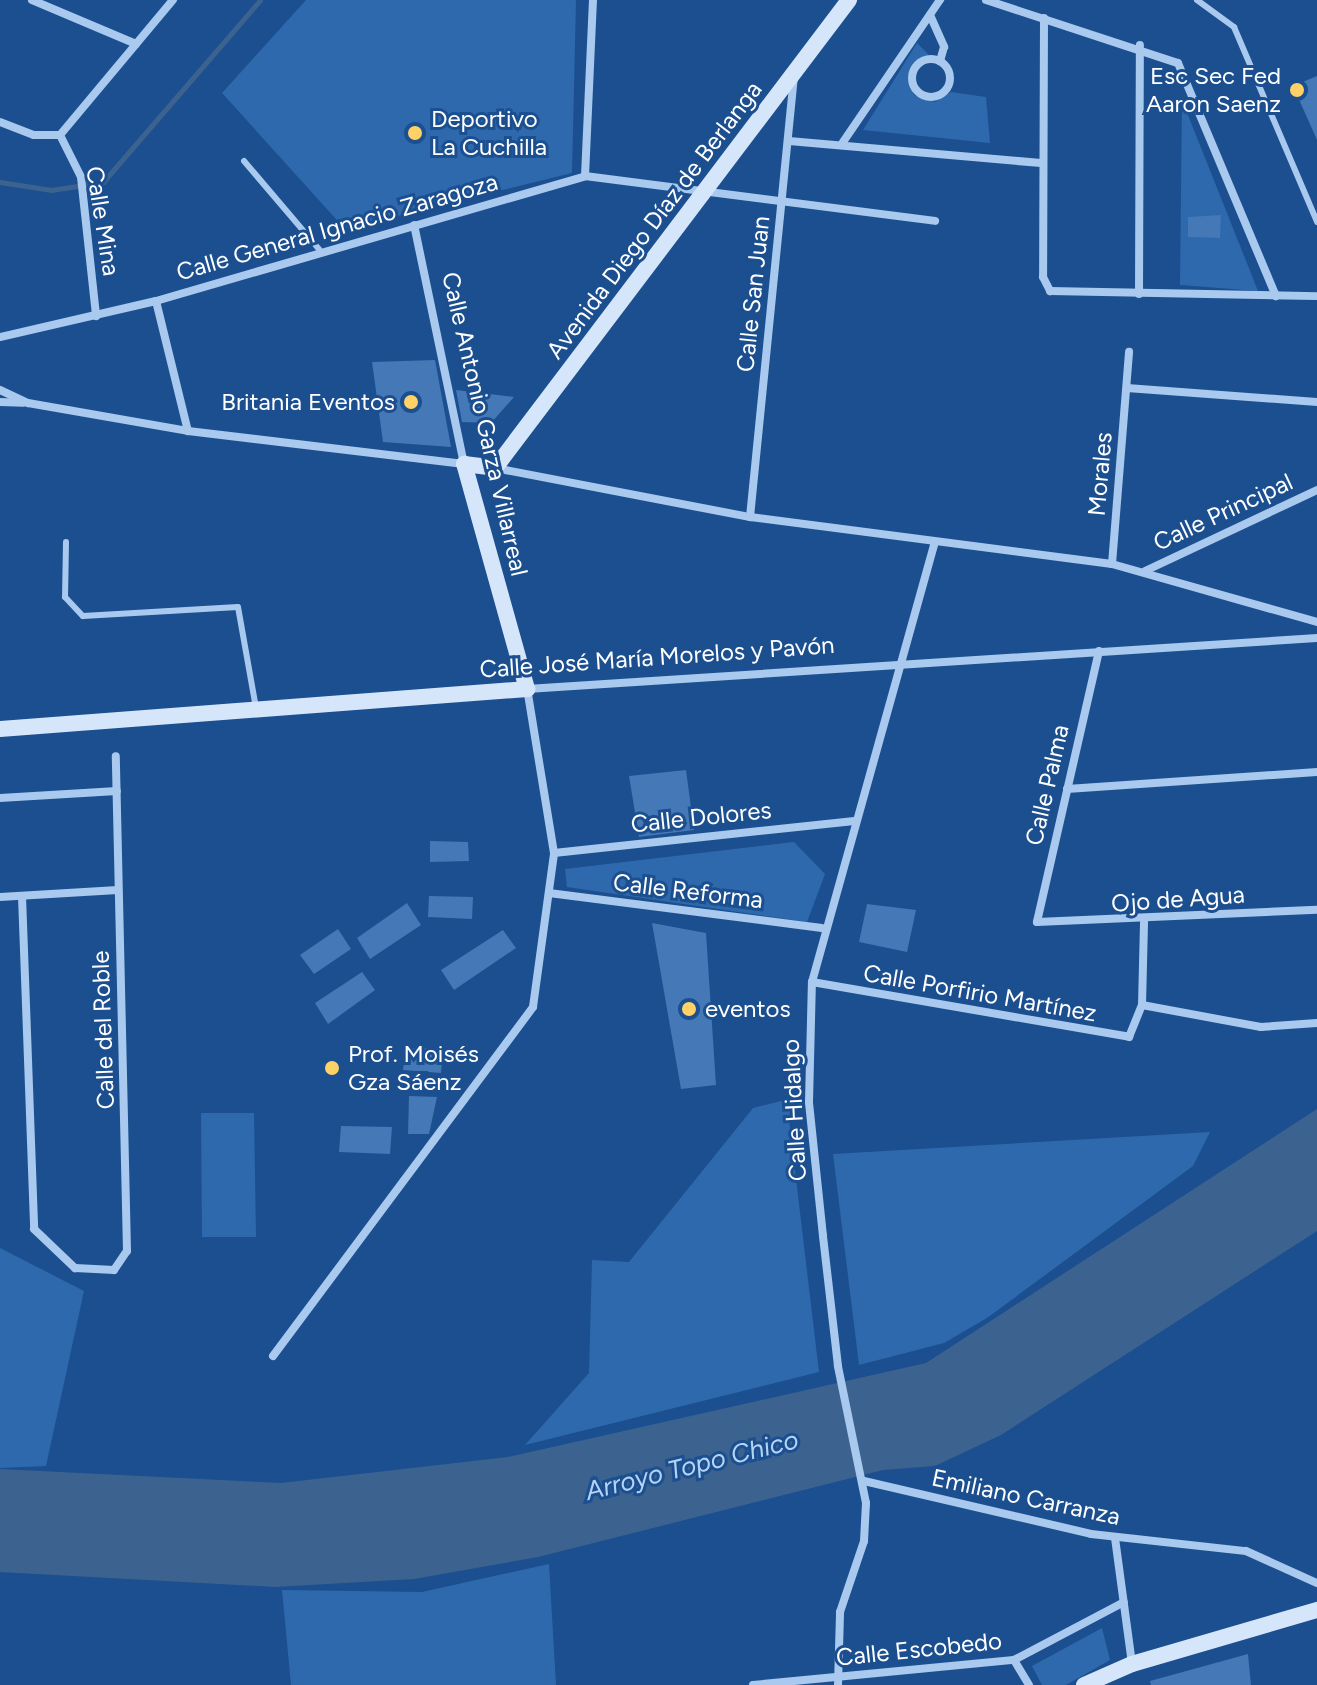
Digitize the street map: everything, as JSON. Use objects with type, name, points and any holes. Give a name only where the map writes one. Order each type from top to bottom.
[{"type":"street","points":[[32,0],[136,44]]},
{"type":"street","points":[[0,122],[34,135],[60,135],[173,0]]},
{"type":"street","points":[[585,176],[593,0]]},
{"type":"street","name":"Avenida Diego Díaz de Berlanga","points":[[495,468],[849,0]]},
{"type":"street","points":[[841,145],[940,0]]},
{"type":"street","points":[[986,0],[1171,56],[1186,74],[1276,296]]},
{"type":"street","points":[[930,15],[944,47],[940,61],[950,76],[946,88],[930,97],[919,93],[912,76],[917,65],[940,61]]},
{"type":"street","points":[[1044,18],[1041,163],[1046,287],[1139,294],[1317,296]]},
{"type":"street","points":[[1139,294],[1140,45]]},
{"type":"street","name":"Calle San Juan","points":[[750,517],[794,75]]},
{"type":"street","name":"Calle Mina","points":[[60,135],[81,177],[96,316]]},
{"type":"street","points":[[789,141],[1041,163]]},
{"type":"street","name":"Calle General Ignacio Zaragoza","points":[[0,337],[156,301],[319,249],[585,176],[782,207],[935,221]]},
{"type":"street","name":"Calle Antonio Garza Villarreal","points":[[273,1356],[522,1030],[540,988],[554,853],[527,689],[464,464],[414,225]]},
{"type":"street","points":[[156,301],[188,431]]},
{"type":"street","name":"Morales","points":[[1112,564],[1129,352]]},
{"type":"street","points":[[1127,388],[1317,402]]},
{"type":"street","points":[[0,390],[28,403]]},
{"type":"street","points":[[0,402],[28,403],[188,431],[495,468],[750,517],[1112,564],[1317,622]]},
{"type":"street","name":"Calle Principal","points":[[1145,571],[1317,490]]},
{"type":"street","name":"Calle Hidalgo","points":[[838,1682],[840,1612],[866,1528],[864,1481],[838,1366],[809,1102],[812,982],[822,928],[935,542]]},
{"type":"street","name":"Calle José María Morelos y Pavón","points":[[0,729],[257,712],[527,689],[1317,638]]},
{"type":"street","name":"Calle Palma","points":[[1042,926],[1035,919],[1099,651]]},
{"type":"street","name":"Calle del Roble","points":[[22,896],[31,1200],[42,1243],[83,1271],[123,1266],[116,756]]},
{"type":"street","points":[[1067,789],[1317,772]]},
{"type":"street","points":[[0,798],[117,791]]},
{"type":"street","name":"Calle Dolores","points":[[554,853],[854,821]]},
{"type":"street","points":[[0,897],[118,890]]},
{"type":"street","name":"Calle Reforma","points":[[549,893],[822,928]]},
{"type":"street","name":"Ojo de Agua","points":[[1042,926],[1317,910]]},
{"type":"street","points":[[1144,922],[1142,1005],[1261,1027],[1317,1023]]},
{"type":"street","name":"Calle Porfirio Martínez","points":[[812,982],[1112,1037],[1138,1030],[1142,1005]]},
{"type":"street","name":"Emiliano Carranza","points":[[864,1481],[1115,1538],[1246,1551],[1317,1583]]},
{"type":"street","points":[[1115,1538],[1132,1664]]},
{"type":"street","name":"Calle Escobedo","points":[[753,1685],[838,1682],[1014,1660],[1124,1602]]},
{"type":"street","points":[[1084,1685],[1132,1664],[1317,1610]]},
{"type":"street","points":[[1014,1660],[1029,1685]]},
{"type":"lane","points":[[1197,0],[1234,27],[1317,222]]},
{"type":"lane","points":[[244,161],[319,249]]},
{"type":"lane","points":[[66,542],[65,597],[83,616],[238,607],[257,712]]},
{"type":"shaded area","name":"Deportivo La Cuchilla","points":[[306,0],[576,0],[572,173],[345,229],[222,93]]},
{"type":"shaded area","points":[[917,43],[930,56],[909,71],[914,95],[935,102],[951,92],[986,97],[990,143],[863,130]]},
{"type":"shaded area","points":[[1182,100],[1258,291],[1180,285]]},
{"type":"shaded area","points":[[794,842],[825,874],[807,922],[567,887],[565,869]]},
{"type":"shaded area","points":[[793,1098],[789,1120],[819,1372],[525,1445],[589,1373],[592,1260],[629,1262],[753,1108]]},
{"type":"shaded area","points":[[201,1113],[254,1113],[256,1237],[202,1237]]},
{"type":"shaded area","points":[[1210,1132],[1193,1166],[987,1318],[944,1343],[859,1365],[833,1154]]},
{"type":"shaded area","points":[[0,1248],[84,1291],[46,1466],[0,1468]]},
{"type":"shaded area","points":[[549,1564],[556,1685],[291,1685],[282,1590],[422,1592]]},
{"type":"shaded area","points":[[1102,1628],[1110,1660],[1066,1685],[1042,1685],[1032,1666]]},
{"type":"water","name":"Arroyo Topo Chico","points":[[1317,1109],[1317,1231],[1001,1435],[935,1466],[883,1470],[538,1557],[414,1579],[275,1587],[0,1572],[0,1469],[281,1483],[508,1457],[926,1363]]},
{"type":"building","points":[[1317,76],[1317,140],[1293,86]]},
{"type":"building","points":[[1221,215],[1220,238],[1188,237],[1188,217]]},
{"type":"building","name":"Britania Eventos","points":[[435,360],[451,447],[383,442],[372,362]]},
{"type":"building","points":[[456,390],[514,397],[491,423],[462,422]]},
{"type":"building","points":[[686,770],[694,830],[639,837],[629,776]]},
{"type":"building","points":[[430,841],[468,842],[469,861],[430,862]]},
{"type":"building","points":[[429,896],[473,897],[472,919],[428,917]]},
{"type":"building","points":[[407,903],[421,925],[370,959],[357,938]]},
{"type":"building","points":[[867,904],[916,910],[907,952],[859,942]]},
{"type":"building","name":"eventos","points":[[652,923],[706,933],[716,1085],[681,1089]]},
{"type":"building","points":[[338,929],[351,949],[314,974],[300,955]]},
{"type":"building","points":[[503,930],[516,948],[454,990],[441,970]]},
{"type":"building","points":[[362,972],[375,990],[328,1024],[315,1003]]},
{"type":"building","points":[[406,1048],[443,1049],[441,1073],[403,1070]]},
{"type":"building","points":[[409,1096],[437,1097],[429,1134],[408,1134]]},
{"type":"building","points":[[341,1126],[392,1127],[390,1154],[339,1152]]},
{"type":"building","points":[[1248,1654],[1251,1685],[1151,1685],[1150,1681]]},
{"type":"waterway","points":[[0,182],[51,190],[103,182],[260,0]]},
{"type":"place","name":"Esc Sec Fed Aaron Saenz","points":[[1297,90]]},
{"type":"place","name":"Deportivo La Cuchilla","points":[[415,133]]},
{"type":"place","name":"Britania Eventos","points":[[411,402]]},
{"type":"place","name":"eventos","points":[[689,1009]]},
{"type":"place","name":"Prof. Moisés Gza Sáenz","points":[[332,1068]]}]
